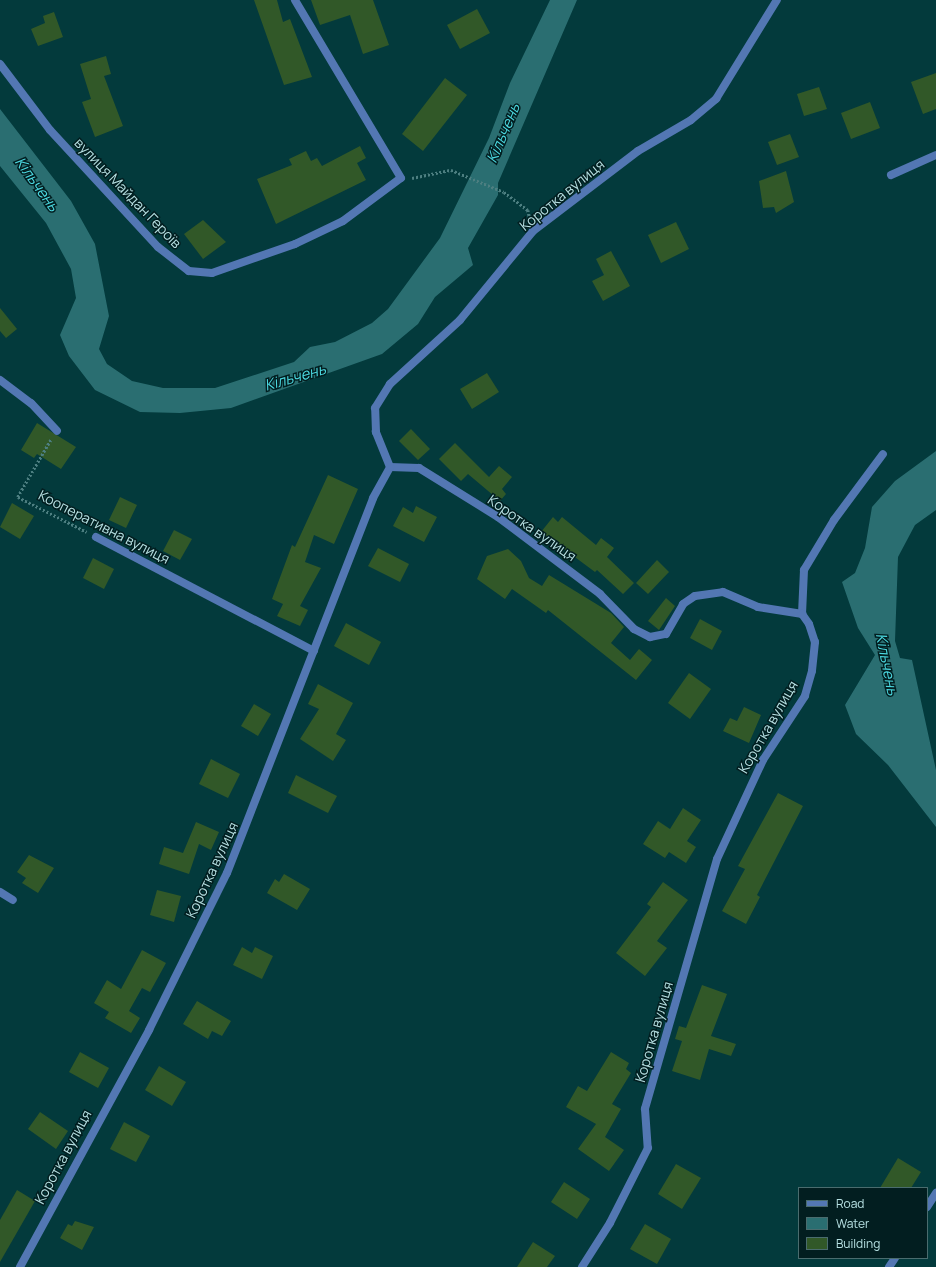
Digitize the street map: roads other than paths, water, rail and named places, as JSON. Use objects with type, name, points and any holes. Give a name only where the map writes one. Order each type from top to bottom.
[{"type":"street","name":"вулиця Майдан Героїв","points":[[0,64],[50,130],[158,247],[189,271],[212,273],[295,244],[343,221],[401,178],[295,0]]},
{"type":"street","name":"Коротка вулиця","points":[[390,467],[376,432],[375,408],[390,384],[460,320],[533,231],[638,151],[691,120],[716,99],[777,0]]},
{"type":"street","points":[[891,175],[936,155]]},
{"type":"street","points":[[0,380],[31,403],[57,431]]},
{"type":"street","points":[[802,614],[804,570],[834,520],[883,454]]},
{"type":"street","name":"Коротка вулиця","points":[[390,467],[419,468],[498,517],[594,590],[634,629],[650,637],[666,634],[683,604],[708,592],[723,592],[758,607],[802,614],[809,624],[815,642],[812,672],[805,696],[763,760],[717,858],[644,1109],[648,1148],[610,1223],[582,1267]]},
{"type":"street","name":"Коротка вулиця","points":[[20,1267],[149,1030],[227,873],[373,498],[390,467]]},
{"type":"street","name":"Кооперативна вулиця","points":[[96,537],[314,651]]},
{"type":"street","points":[[0,892],[13,900]]},
{"type":"street","points":[[928,1205],[936,1193]]},
{"type":"water","name":"Кільчень","points":[[550,0],[577,0],[498,183],[498,195],[468,248],[473,265],[435,297],[418,324],[382,354],[231,408],[180,413],[140,412],[95,390],[69,356],[60,335],[76,298],[71,269],[46,223],[0,166],[0,109],[71,201],[95,244],[109,316],[99,349],[107,364],[132,381],[163,388],[215,388],[294,362],[310,347],[335,342],[372,323],[388,309],[440,238],[489,138],[510,83]]},
{"type":"water","name":"Кільчень","points":[[936,451],[936,510],[915,525],[898,557],[895,641],[900,658],[912,660],[936,770],[936,827],[888,765],[856,734],[845,705],[875,655],[858,628],[842,582],[855,573],[865,548],[872,507],[895,481]]}]
